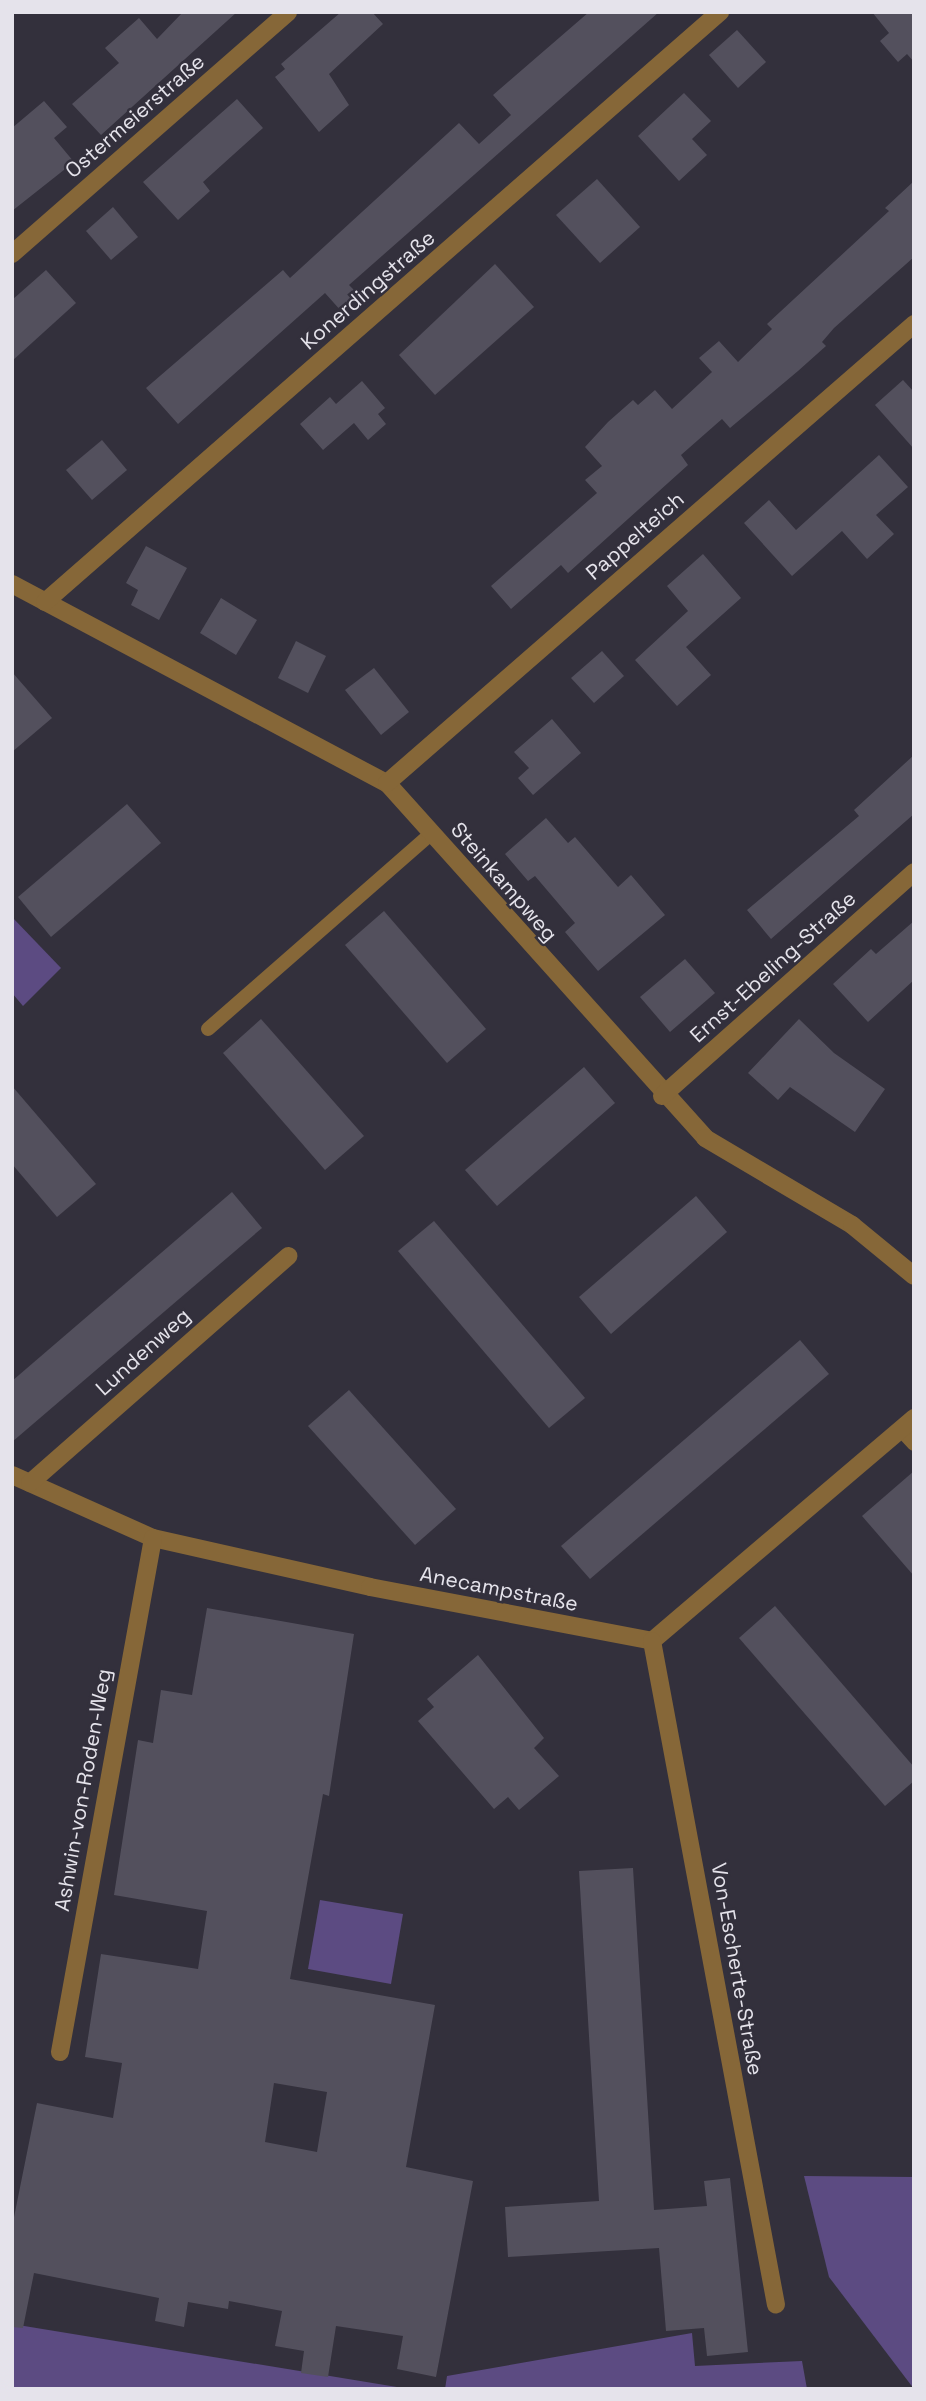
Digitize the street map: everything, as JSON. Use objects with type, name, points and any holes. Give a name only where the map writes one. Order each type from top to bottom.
[{"type":"street","name":"Ostermeierstraße","points":[[12,254],[288,12]]},
{"type":"street","name":"Konerdingstraße","points":[[45,602],[720,12]]},
{"type":"street","name":"Pappelteich","points":[[387,783],[914,324]]},
{"type":"street","name":"Steinkampweg","points":[[12,584],[387,783],[662,1096],[705,1138],[852,1226],[914,1276]]},
{"type":"street","name":"Ernst-Ebeling-Straße","points":[[662,1096],[914,872]]},
{"type":"street","name":"Lundenweg","points":[[30,1483],[288,1256]]},
{"type":"street","points":[[652,1641],[908,1424]]},
{"type":"street","name":"Anecampstraße","points":[[12,1475],[153,1538],[370,1587],[652,1641]]},
{"type":"street","name":"Ashwin-von-Roden-Weg","points":[[60,2052],[153,1538]]},
{"type":"street","name":"Von-Escherte-Straße","points":[[652,1641],[776,2305]]},
{"type":"lane","points":[[208,1028],[431,834]]},
{"type":"lane","points":[[908,1424],[914,1444]]},
{"type":"shaded area","points":[[12,917],[61,968],[23,1006],[12,993]]},
{"type":"shaded area","points":[[320,1900],[403,1914],[391,1984],[308,1969]]},
{"type":"shaded area","points":[[804,2176],[914,2177],[914,2389],[829,2277]]},
{"type":"shaded area","points":[[12,2324],[409,2389],[12,2389]]},
{"type":"shaded area","points":[[692,2333],[695,2366],[802,2361],[807,2389],[445,2389],[447,2376]]},
{"type":"building","points":[[183,12],[237,12],[101,135],[72,104],[119,63],[105,48],[139,18],[157,39]]},
{"type":"building","points":[[341,12],[372,12],[383,24],[329,74],[349,105],[319,132],[275,77],[285,69],[281,64]]},
{"type":"building","points":[[589,12],[659,12],[349,285],[360,296],[342,312],[325,293],[178,424],[146,388],[283,270],[290,278],[459,123],[479,144],[511,115],[493,95]]},
{"type":"building","points":[[872,12],[914,12],[914,62],[907,54],[898,62],[880,41],[889,33]]},
{"type":"building","points":[[737,30],[766,62],[738,88],[709,55]]},
{"type":"building","points":[[684,93],[711,121],[692,139],[707,155],[679,181],[638,136]]},
{"type":"building","points":[[237,99],[263,128],[203,182],[210,191],[178,220],[143,182]]},
{"type":"building","points":[[44,101],[67,127],[54,138],[74,162],[12,211],[12,128]]},
{"type":"building","points":[[597,179],[640,227],[600,263],[556,215]]},
{"type":"building","points":[[914,181],[914,257],[834,328],[822,342],[826,346],[798,371],[730,428],[722,419],[681,455],[688,465],[568,573],[561,565],[511,609],[491,586],[597,493],[585,480],[602,466],[585,447],[608,422],[633,400],[638,405],[655,390],[672,409],[712,372],[699,358],[719,341],[738,362],[772,329],[767,324],[889,211],[885,208]]},
{"type":"building","points":[[113,207],[138,237],[111,260],[86,231]]},
{"type":"building","points":[[495,264],[534,307],[435,395],[399,355]]},
{"type":"building","points":[[46,270],[76,303],[12,361],[12,300]]},
{"type":"building","points":[[903,380],[914,392],[914,449],[875,405]]},
{"type":"building","points":[[362,381],[385,408],[378,414],[386,424],[368,440],[354,423],[323,450],[300,424],[330,397],[336,404]]},
{"type":"building","points":[[102,440],[127,470],[92,500],[66,470]]},
{"type":"building","points":[[879,455],[908,487],[876,515],[894,534],[867,559],[842,531],[792,576],[744,523],[769,500],[796,530]]},
{"type":"building","points":[[146,546],[187,568],[159,620],[131,605],[138,590],[126,583]]},
{"type":"building","points":[[703,554],[741,598],[686,647],[711,675],[677,706],[635,660],[688,611],[667,586]]},
{"type":"building","points":[[221,598],[257,620],[236,655],[200,633]]},
{"type":"building","points":[[296,641],[326,656],[308,693],[278,678]]},
{"type":"building","points":[[602,651],[624,676],[594,703],[571,678]]},
{"type":"building","points":[[374,668],[409,712],[381,735],[345,690]]},
{"type":"building","points":[[12,672],[52,718],[12,752]]},
{"type":"building","points":[[552,719],[581,753],[533,795],[518,778],[529,768],[514,752]]},
{"type":"building","points":[[914,755],[914,814],[771,939],[747,910],[859,816],[854,810]]},
{"type":"building","points":[[127,804],[161,843],[51,937],[18,897]]},
{"type":"building","points":[[546,818],[568,843],[575,837],[618,887],[631,875],[665,915],[598,971],[565,932],[575,923],[535,876],[528,881],[505,854]]},
{"type":"building","points":[[384,911],[486,1029],[447,1063],[345,945]]},
{"type":"building","points":[[914,921],[914,980],[868,1022],[833,984],[871,949],[876,954]]},
{"type":"building","points":[[685,959],[715,993],[670,1032],[640,997]]},
{"type":"building","points":[[261,1019],[364,1136],[325,1170],[223,1053]]},
{"type":"building","points":[[799,1019],[834,1053],[885,1089],[855,1132],[790,1087],[778,1100],[748,1073]]},
{"type":"building","points":[[584,1067],[615,1103],[497,1206],[465,1170]]},
{"type":"building","points":[[12,1086],[96,1184],[57,1217],[12,1164]]},
{"type":"building","points":[[232,1192],[262,1228],[12,1442],[12,1381]]},
{"type":"building","points":[[696,1196],[727,1232],[611,1334],[579,1297]]},
{"type":"building","points":[[434,1221],[585,1398],[549,1428],[398,1251]]},
{"type":"building","points":[[800,1340],[829,1374],[590,1579],[561,1546]]},
{"type":"building","points":[[349,1390],[456,1509],[415,1545],[308,1426]]},
{"type":"building","points":[[914,1471],[914,1576],[862,1516]]},
{"type":"building","points":[[775,1606],[914,1767],[914,1781],[885,1806],[739,1638]]},
{"type":"building","points":[[207,1608],[354,1634],[329,1796],[323,1794],[290,1979],[435,2005],[406,2167],[473,2181],[436,2377],[397,2369],[403,2336],[336,2326],[328,2377],[301,2373],[304,2351],[275,2346],[282,2311],[229,2301],[228,2309],[188,2302],[184,2327],[155,2321],[159,2298],[34,2273],[23,2328],[12,2327],[12,2227],[37,2103],[113,2118],[122,2063],[85,2057],[101,1954],[198,1969],[207,1911],[114,1895],[138,1740],[153,1743],[161,1690],[192,1695]],"holes":[[[274,2083],[327,2092],[317,2152],[265,2142]]]},
{"type":"building","points":[[478,1655],[544,1738],[534,1748],[559,1776],[519,1810],[508,1797],[494,1809],[418,1721],[434,1707],[427,1699]]},
{"type":"building","points":[[633,1868],[654,2210],[707,2206],[704,2181],[730,2178],[748,2352],[707,2356],[704,2328],[666,2331],[659,2248],[508,2257],[505,2207],[599,2201],[579,1871]]}]
